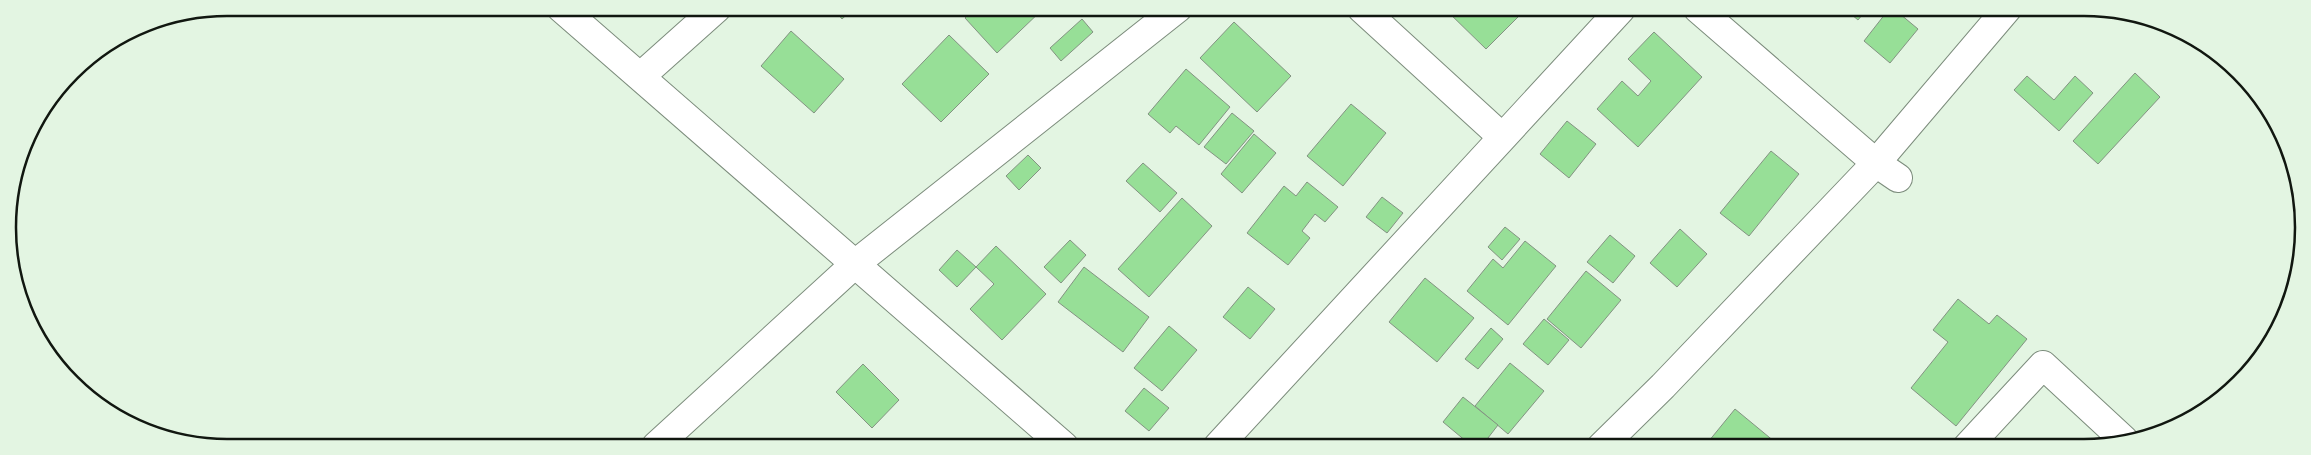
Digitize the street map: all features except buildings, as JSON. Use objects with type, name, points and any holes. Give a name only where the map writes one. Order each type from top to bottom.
[{"type":"street","points":[[570,16],[641,76],[1056,439]]},
{"type":"street","points":[[641,76],[708,16]]},
{"type":"street","points":[[672,439],[684,434],[855,264],[1168,16]]},
{"type":"street","points":[[1370,16],[1502,137]]},
{"type":"street","points":[[1224,439],[1614,16]]},
{"type":"street","points":[[1706,16],[1876,162],[1898,178]]},
{"type":"street","points":[[1609,439],[1663,386],[1876,162],[2001,16]]},
{"type":"street","points":[[1974,439],[2042,364],[2119,436]]}]
